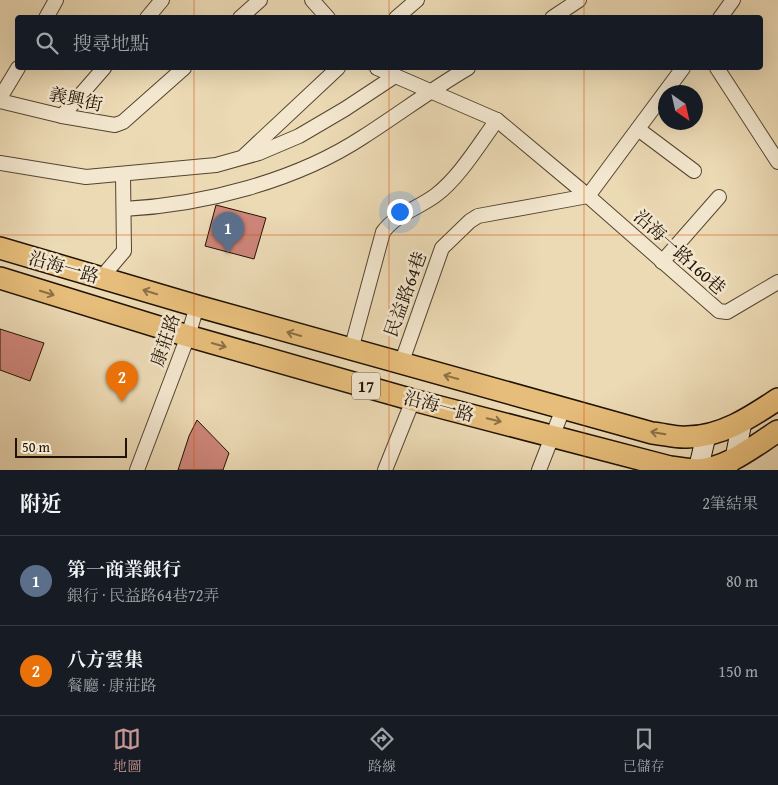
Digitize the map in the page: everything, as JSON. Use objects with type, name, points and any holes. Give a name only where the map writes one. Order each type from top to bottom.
[{"type":"main road","name":"沿海一路","points":[[0,248],[351,350],[652,433],[686,438],[706,436]]},
{"type":"main road","name":"沿海一路","points":[[0,278],[188,336],[413,400],[670,467],[699,470],[730,464]]},
{"type":"main road","name":"17","points":[[706,436],[742,422],[778,399]]},
{"type":"main road","name":"17","points":[[730,464],[778,430]]},
{"type":"street","points":[[48,15],[56,0]]},
{"type":"street","points":[[150,15],[162,0]]},
{"type":"street","points":[[243,15],[260,0]]},
{"type":"street","points":[[312,0],[325,15]]},
{"type":"street","points":[[400,15],[417,0]]},
{"type":"street","points":[[556,15],[579,0]]},
{"type":"street","points":[[722,15],[733,0]]},
{"type":"street","points":[[0,100],[17,70]]},
{"type":"street","points":[[62,116],[102,70]]},
{"type":"street","name":"義興街","points":[[0,100],[62,116],[106,124],[123,122],[182,70]]},
{"type":"street","points":[[242,158],[336,70]]},
{"type":"street","points":[[381,70],[416,86],[431,89],[497,120],[588,196],[682,70]]},
{"type":"street","points":[[124,209],[160,207],[196,201],[269,182],[362,138],[431,89],[464,70]]},
{"type":"street","points":[[718,70],[778,162]]},
{"type":"street","points":[[0,163],[86,177],[216,165],[242,158],[299,136],[401,79]]},
{"type":"street","points":[[351,350],[383,232],[389,223],[436,196],[447,186],[497,120]]},
{"type":"street","points":[[638,129],[694,171]]},
{"type":"street","points":[[101,278],[124,251],[123,175]]},
{"type":"street","name":"沿海一路160巷","points":[[588,196],[723,314],[778,282]]},
{"type":"street","name":"民益路64巷","points":[[401,364],[438,256],[442,248],[470,220],[478,216],[588,196]]},
{"type":"street","points":[[662,262],[719,197]]},
{"type":"street","name":"康莊路","points":[[137,470],[188,336],[197,306]]},
{"type":"street","points":[[385,470],[413,400]]},
{"type":"street","points":[[539,470],[563,408]]},
{"type":"street","points":[[730,464],[742,422]]},
{"type":"street","points":[[699,470],[706,436]]},
{"type":"building","points":[[216,205],[266,218],[254,259],[205,246]]},
{"type":"building","points":[[0,329],[44,343],[30,381],[0,370]]},
{"type":"building","points":[[197,420],[229,453],[223,470],[178,470],[189,436]]},
{"type":"place","name":"第一商業銀行","points":[[228,253]]},
{"type":"place","name":"八方雲集","points":[[122,402]]}]
